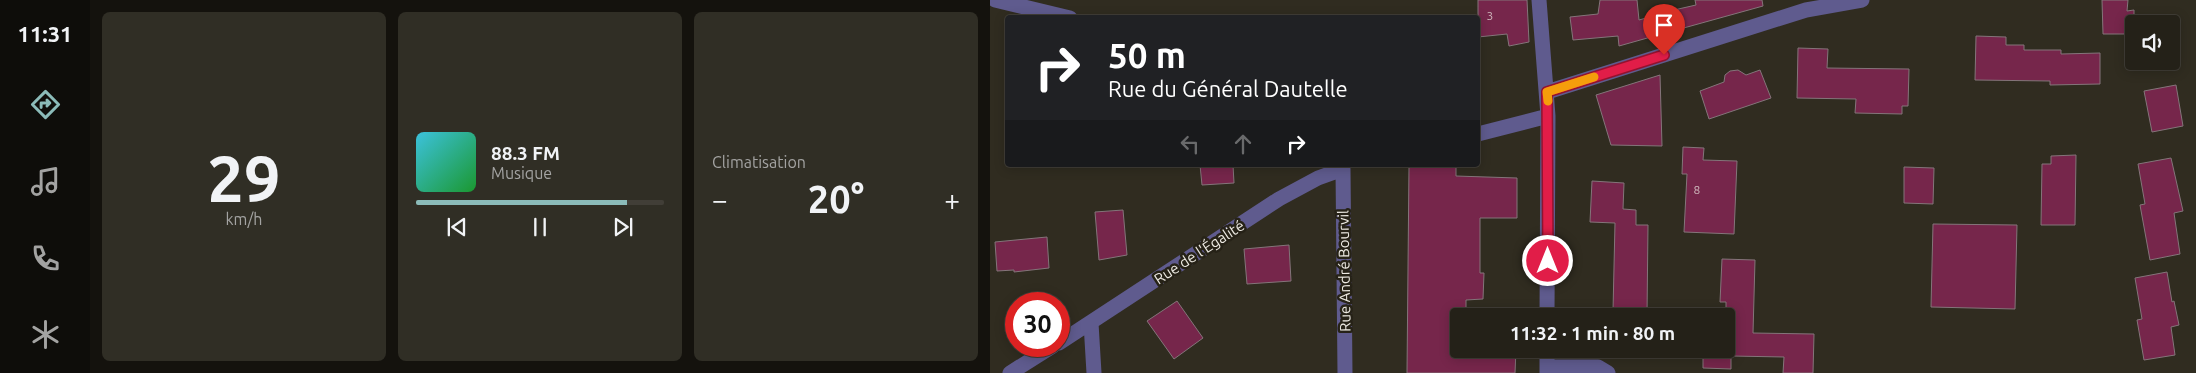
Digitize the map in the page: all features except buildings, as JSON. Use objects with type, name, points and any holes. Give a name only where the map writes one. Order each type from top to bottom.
[{"type":"street","points":[[995,0],[1058,15]]},
{"type":"street","points":[[1539,0],[1548,116],[1547,308]]},
{"type":"street","points":[[1547,92],[1833,2],[1862,0]]},
{"type":"street","points":[[1480,133],[1548,116]]},
{"type":"street","name":"Rue de l'Égalité","points":[[1070,336],[1279,199],[1340,167]]},
{"type":"street","name":"Rue André Bourvil","points":[[1340,167],[1345,373]]},
{"type":"street","points":[[1090,323],[1094,373]]},
{"type":"street","points":[[1010,373],[1035,357]]},
{"type":"street","points":[[1547,370],[1598,367],[1608,373]]},
{"type":"slow traffic","points":[[1548,101],[1547,92],[1594,77]]},
{"type":"route","points":[[1548,261],[1547,92],[1664,55]]}]
